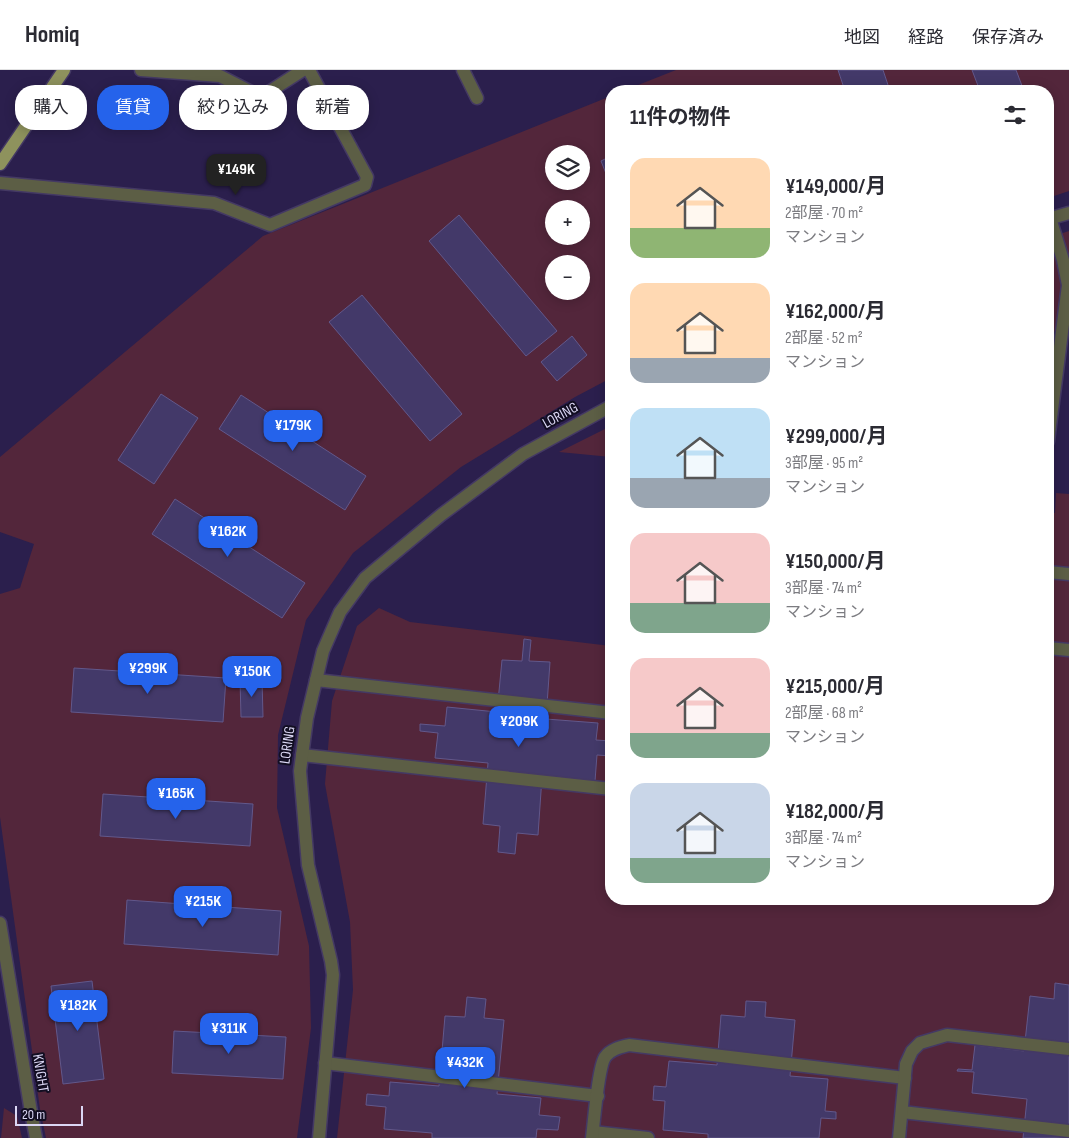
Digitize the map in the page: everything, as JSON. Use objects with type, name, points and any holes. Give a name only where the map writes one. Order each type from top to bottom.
[{"type":"main road","points":[[0,164],[64,70]]},
{"type":"street","points":[[141,70],[220,76],[261,97],[303,70]]},
{"type":"street","points":[[0,183],[214,203],[270,225],[365,185],[367,177],[309,70]]},
{"type":"street","points":[[467,71],[477,98]]},
{"type":"street","points":[[1054,217],[1069,213]]},
{"type":"street","points":[[1054,233],[1063,260],[1068,285],[1054,394]]},
{"type":"street","name":"LORING","points":[[319,1138],[333,975],[308,865],[300,771],[308,718],[323,651],[340,612],[365,578],[441,515],[523,454],[605,409]]},
{"type":"street","points":[[1054,573],[1069,574]]},
{"type":"street","points":[[1054,649],[1069,650]]},
{"type":"street","points":[[316,680],[605,712]]},
{"type":"street","points":[[302,755],[605,788]]},
{"type":"street","name":"KNIGHT","points":[[0,923],[30,1112],[36,1138]]},
{"type":"street","points":[[899,1138],[906,1064],[912,1052],[920,1043],[947,1035],[1069,1048]]},
{"type":"street","points":[[648,1138],[593,1135],[601,1070],[606,1057],[616,1048],[629,1045],[905,1078]]},
{"type":"street","points":[[325,1063],[598,1096]]},
{"type":"street","points":[[902,1112],[1069,1131]]},
{"type":"shaded area","points":[[676,70],[1069,70],[1069,191],[1054,196],[1054,85],[638,85]]},
{"type":"shaded area","points":[[605,98],[605,381],[575,397],[461,467],[353,553],[306,620],[278,735],[277,808],[309,946],[311,1028],[297,1138],[46,1138],[40,1109],[0,817],[0,594],[20,588],[34,544],[0,532],[0,457],[263,236]]},
{"type":"shaded area","points":[[1069,231],[1069,333],[1054,332],[1054,236]]},
{"type":"shaded area","points":[[605,429],[605,456],[559,452]]},
{"type":"shaded area","points":[[1056,493],[1069,494],[1069,1138],[337,1138],[353,990],[350,922],[325,784],[332,701],[357,626],[379,608],[410,622],[605,645],[605,905],[1054,905]]},
{"type":"shaded area","points":[[4,1108],[17,1116],[22,1138],[1,1138]]},
{"type":"building","points":[[838,70],[883,70],[888,85],[843,85]]},
{"type":"building","points":[[972,70],[1016,70],[1022,85],[978,85]]},
{"type":"building","points":[[605,159],[605,171],[601,161]]},
{"type":"building","points":[[459,215],[557,331],[526,356],[429,241]]},
{"type":"building","points":[[362,295],[462,414],[430,441],[329,322]]},
{"type":"building","points":[[572,336],[587,355],[557,381],[541,362]]},
{"type":"building","points":[[161,394],[198,418],[154,484],[118,460]]},
{"type":"building","points":[[241,395],[366,476],[345,510],[219,429]]},
{"type":"building","points":[[175,499],[305,583],[282,618],[152,534]]},
{"type":"building","points":[[524,639],[531,640],[529,661],[550,662],[546,719],[598,723],[596,740],[605,741],[605,756],[597,755],[595,781],[542,777],[538,835],[517,833],[515,854],[498,852],[500,826],[483,824],[488,763],[435,758],[438,733],[420,731],[420,724],[445,726],[447,707],[497,712],[502,660],[522,661]]},
{"type":"building","points":[[74,668],[226,678],[223,722],[71,712]]},
{"type":"building","points":[[240,679],[262,679],[263,717],[241,717]]},
{"type":"building","points":[[103,794],[253,804],[250,846],[100,836]]},
{"type":"building","points":[[127,900],[281,911],[278,955],[124,944]]},
{"type":"building","points":[[92,981],[104,1079],[63,1084],[51,986]]},
{"type":"building","points":[[1055,983],[1069,985],[1069,1138],[1023,1138],[1027,1099],[972,1093],[974,1072],[957,1071],[958,1069],[972,1070],[975,1045],[1024,1051],[1030,996],[1054,999]]},
{"type":"building","points":[[467,997],[486,999],[484,1018],[504,1020],[497,1094],[541,1098],[539,1115],[560,1117],[558,1130],[537,1129],[536,1138],[432,1138],[432,1133],[384,1129],[386,1107],[366,1105],[367,1094],[389,1096],[390,1082],[439,1086],[445,1016],[465,1017]]},
{"type":"building","points":[[746,1001],[766,1002],[765,1017],[795,1020],[790,1076],[828,1079],[825,1111],[836,1112],[836,1119],[821,1118],[819,1138],[708,1138],[708,1134],[663,1130],[665,1101],[653,1100],[654,1086],[666,1087],[669,1061],[717,1065],[721,1015],[745,1017]]},
{"type":"building","points":[[174,1031],[286,1037],[283,1079],[172,1073]]}]
